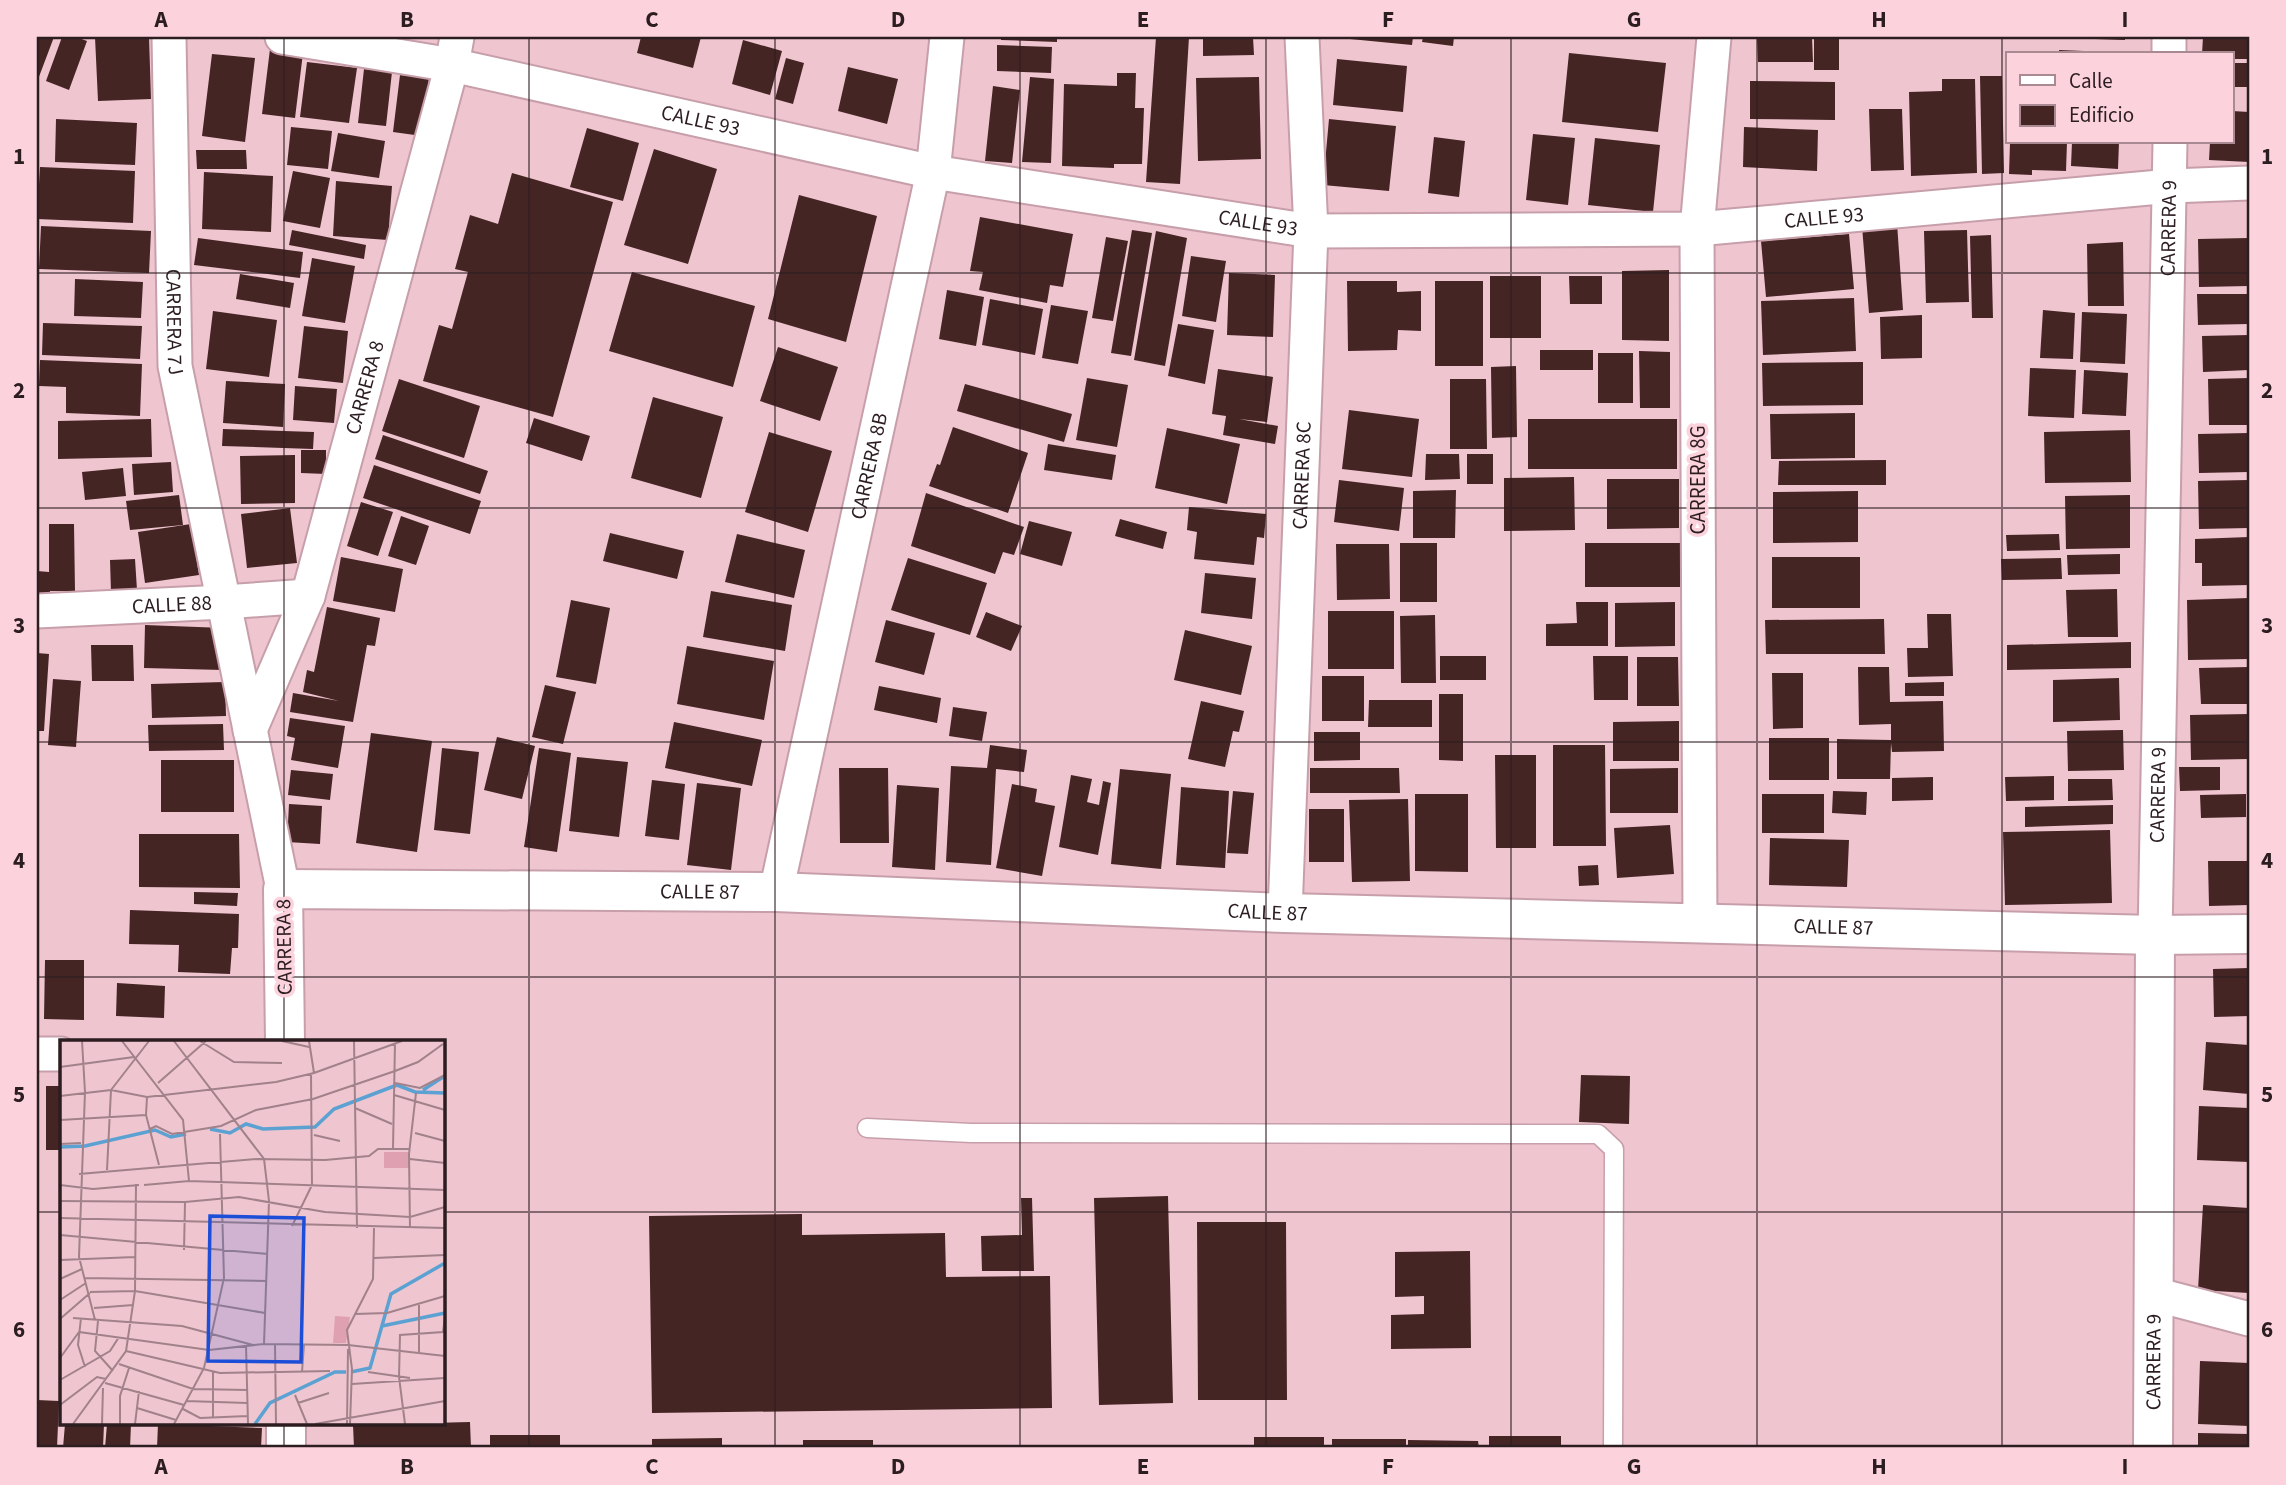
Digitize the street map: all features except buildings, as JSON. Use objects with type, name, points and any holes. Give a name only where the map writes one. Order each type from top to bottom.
[{"type":"street","name":"CARRERA 7J","points":[[169,37],[175,366],[224,603]]},
{"type":"street","name":"CALLE 93","points":[[282,37],[454,51],[933,172],[1311,231],[1697,229],[2171,186],[2249,183]]},
{"type":"street","name":"CARRERA 8B","points":[[776,892],[933,172],[947,37]]},
{"type":"street","name":"CARRERA 8C","points":[[1285,913],[1311,231],[1302,37]]},
{"type":"street","name":"CARRERA 8G","points":[[1700,925],[1697,229],[1714,37]]},
{"type":"street","name":"CARRERA 8","points":[[250,730],[308,596],[454,51]]},
{"type":"street","name":"CARRERA 9","points":[[2153,1448],[2155,935],[2170,144]]},
{"type":"street","name":"CALLE 88","points":[[37,611],[224,603],[308,596]]},
{"type":"street","name":"CARRERA 8","points":[[224,603],[283,889],[285,1040]]},
{"type":"street","name":"CALLE 87","points":[[283,889],[776,892],[1285,913],[1700,925],[2155,935],[2249,933]]},
{"type":"street","points":[[37,1054],[60,1054]]},
{"type":"street","points":[[2154,1294],[2249,1319]]},
{"type":"street","points":[[286,1426],[286,1448]]},
{"type":"lane","points":[[867,1128],[971,1133],[1598,1134],[1614,1149],[1614,1448]]}]
